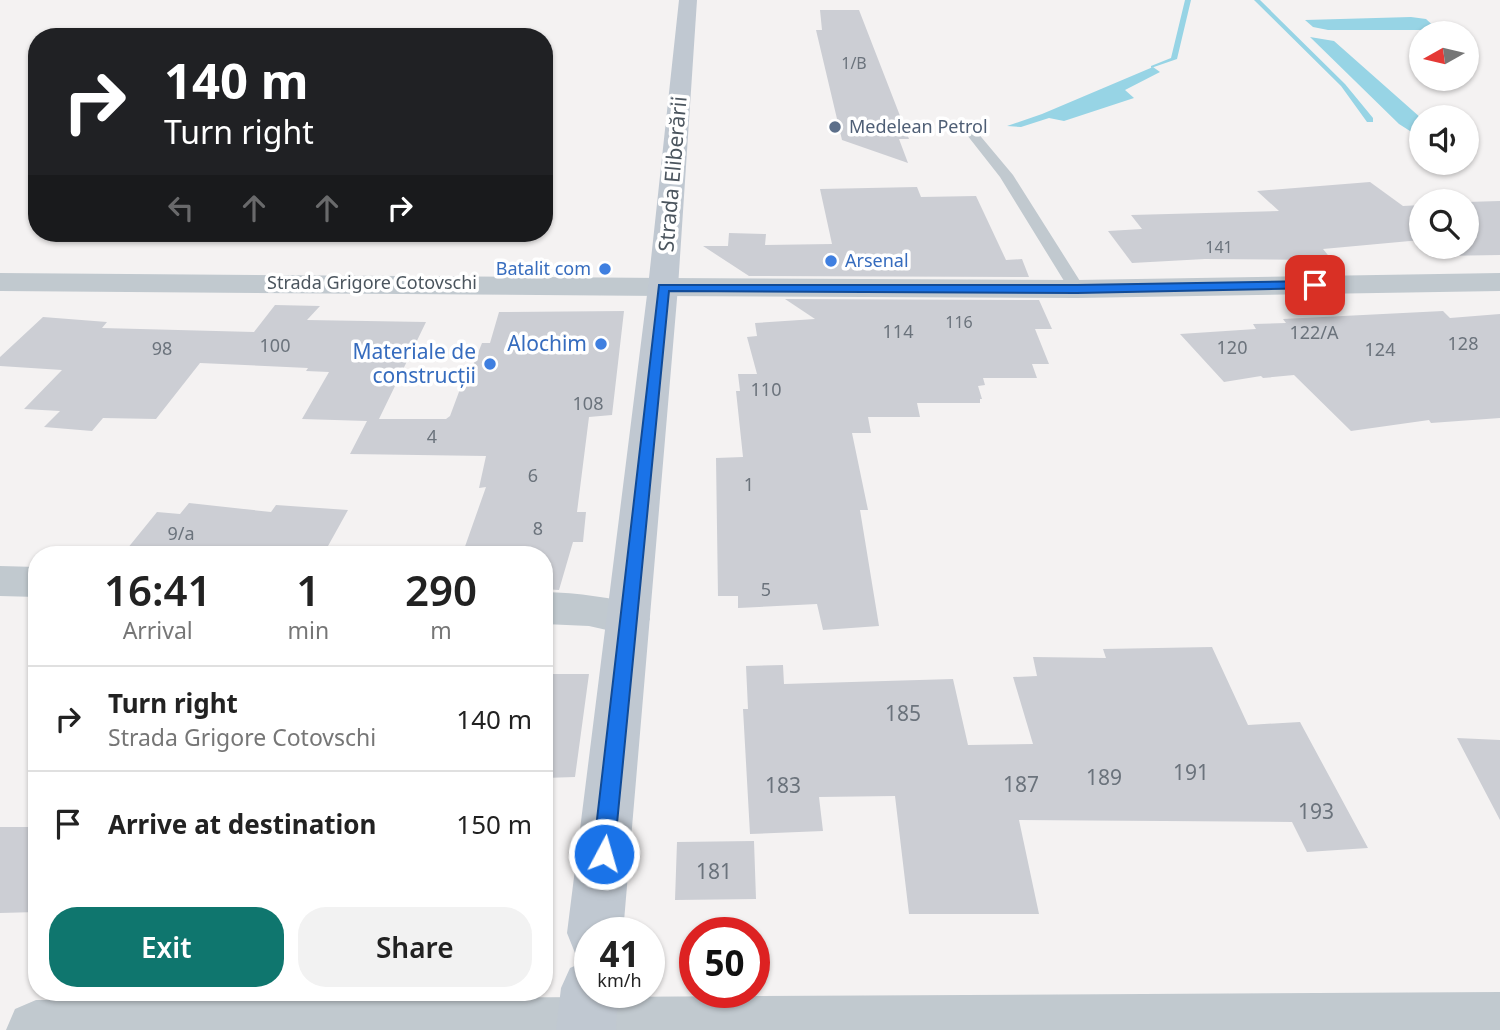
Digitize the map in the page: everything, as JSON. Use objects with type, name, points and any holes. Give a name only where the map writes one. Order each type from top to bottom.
[{"type":"main road","name":"Strada Eliberării","points":[[597,917],[663,287],[688,0]]},
{"type":"street","name":"Strada Grigore Cotovschi","points":[[0,282],[1077,289],[1500,282]]},
{"type":"street","points":[[0,581],[28,582]]},
{"type":"street","points":[[553,608],[589,610],[629,619]]},
{"type":"street","points":[[36,1030],[149,1030],[587,1015],[1500,1021]]},
{"type":"lane","points":[[972,135],[1006,175],[1077,289]]},
{"type":"water","points":[[1411,17],[1428,21],[1409,21],[1409,30],[1328,30],[1313,27],[1305,20]]},
{"type":"water","points":[[1310,37],[1334,41],[1409,107],[1409,130],[1399,124]]},
{"type":"water","points":[[1153,67],[1160,72],[1125,90],[1134,98],[1064,121],[1049,118],[1021,127],[1007,126],[1042,114]]},
{"type":"building","points":[[820,10],[859,10],[909,139],[899,139],[908,163],[842,140],[816,30],[822,30]]},
{"type":"building","points":[[1370,182],[1403,206],[1409,206],[1409,241],[1323,249],[1332,260],[1205,259],[1132,263],[1108,231],[1142,229],[1131,215],[1279,211],[1257,191]]},
{"type":"building","points":[[917,187],[921,197],[976,196],[1006,260],[1022,259],[1029,277],[749,276],[703,246],[728,246],[729,233],[766,234],[765,245],[832,244],[820,189]]},
{"type":"building","points":[[1500,201],[1500,255],[1479,255],[1479,202]]},
{"type":"building","points":[[785,299],[1039,300],[1052,329],[1035,329],[1049,364],[1032,364],[1037,378],[983,378],[985,385],[978,386],[982,399],[980,403],[917,403],[920,417],[868,417],[871,433],[852,433],[868,510],[860,510],[879,626],[823,630],[817,604],[738,608],[738,596],[718,596],[716,458],[743,457],[736,391],[740,391],[738,374],[757,374],[747,337],[757,336],[755,323],[815,319]]},
{"type":"building","points":[[275,305],[320,306],[307,320],[426,322],[379,419],[446,419],[450,416],[466,373],[470,373],[482,343],[490,343],[499,312],[624,311],[612,415],[589,417],[577,512],[586,512],[583,542],[573,542],[559,590],[553,590],[553,546],[465,546],[486,487],[479,488],[486,456],[350,454],[367,421],[302,419],[329,372],[306,371],[308,368],[200,363],[156,419],[103,418],[92,431],[44,427],[60,411],[24,409],[62,370],[0,366],[0,357],[43,317],[107,322],[102,328],[254,332]]},
{"type":"building","points":[[1443,311],[1450,318],[1500,314],[1500,418],[1431,423],[1429,420],[1351,431],[1294,375],[1261,376],[1224,382],[1180,334],[1256,329],[1253,324],[1286,323],[1283,319]]},
{"type":"building","points":[[189,503],[271,512],[276,505],[348,510],[328,546],[129,546],[157,512],[180,514]]},
{"type":"building","points":[[1212,647],[1248,725],[1300,722],[1368,848],[1307,852],[1292,822],[1019,820],[1039,914],[909,914],[895,796],[819,797],[823,831],[750,834],[743,709],[748,709],[746,666],[783,665],[784,684],[953,679],[968,745],[1033,744],[1013,677],[1037,676],[1033,657],[1106,658],[1103,649]]},
{"type":"building","points":[[553,674],[589,674],[575,777],[553,778]]},
{"type":"building","points":[[1457,738],[1500,740],[1500,820]]},
{"type":"building","points":[[0,827],[28,827],[28,912],[0,913]]},
{"type":"building","points":[[754,841],[756,899],[675,900],[677,842]]},
{"type":"waterway","points":[[1153,67],[1174,59],[1188,0]]},
{"type":"waterway","points":[[1257,0],[1343,85],[1370,120]]},
{"type":"place","name":"Medelean Petrol","points":[[835,127]]},
{"type":"place","name":"Arsenal","points":[[831,261]]},
{"type":"place","name":"Batalit com","points":[[605,269]]},
{"type":"place","name":"Alochim","points":[[601,344]]},
{"type":"place","name":"Materiale de construcții","points":[[490,364]]},
{"type":"route","points":[[604,854],[663,287],[1077,289],[1315,285]]}]
